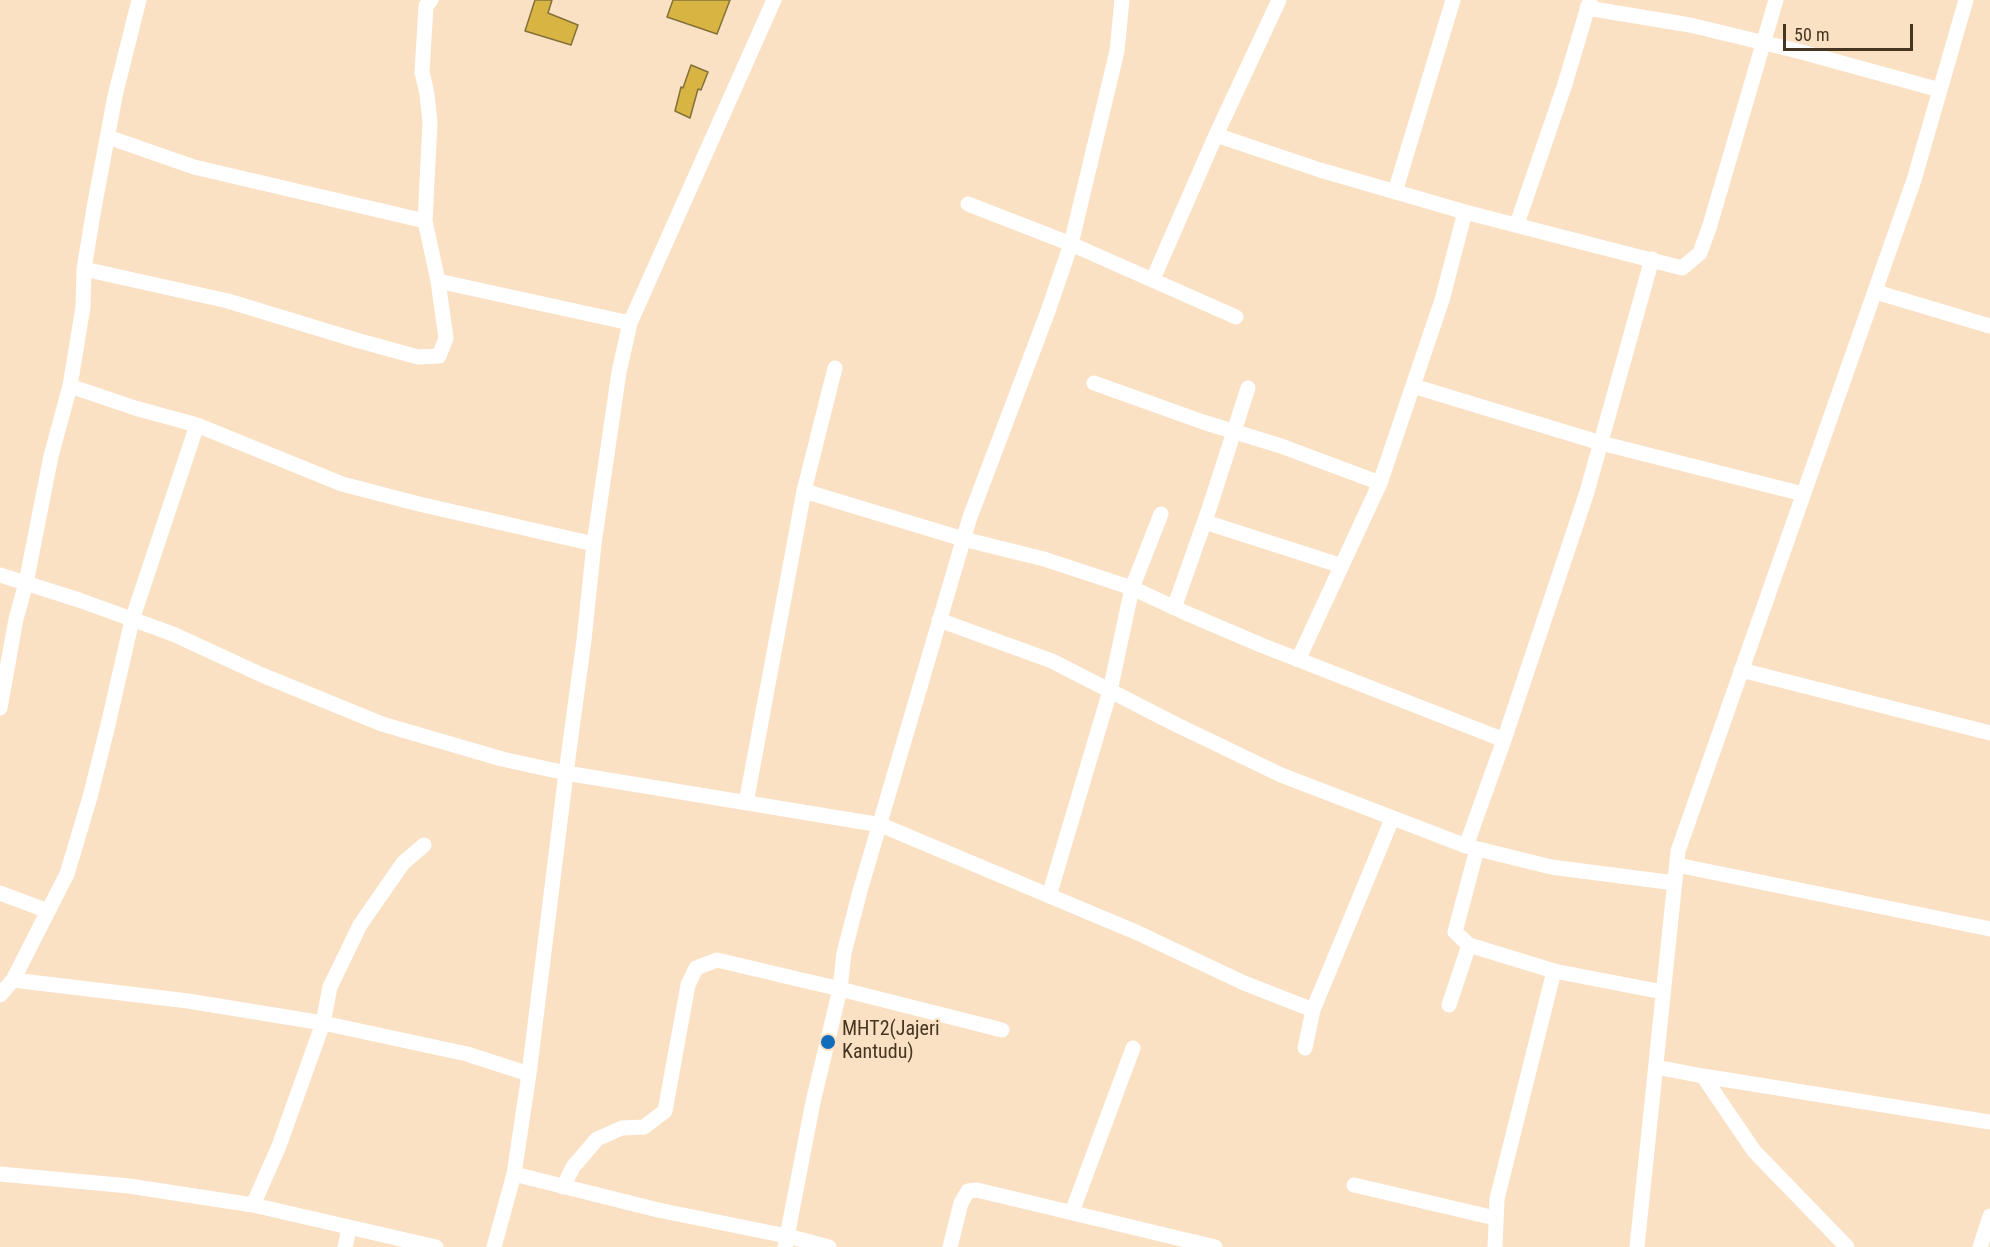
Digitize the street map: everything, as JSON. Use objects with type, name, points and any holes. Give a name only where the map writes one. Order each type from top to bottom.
[{"type":"street","points":[[0,708],[16,619],[26,583],[51,456],[70,386],[83,307],[84,269],[115,96],[139,0]]},
{"type":"street","points":[[84,269],[228,301],[418,357],[439,356],[446,339],[438,281],[425,220],[430,123],[422,72],[426,6],[431,0]]},
{"type":"street","points":[[494,1247],[514,1174],[529,1074],[594,544],[619,372],[630,323],[774,0]]},
{"type":"street","points":[[786,1241],[813,1102],[840,988],[844,954],[860,891],[970,517],[1071,244],[1117,51],[1122,0]]},
{"type":"street","points":[[1153,279],[1216,135],[1279,0]]},
{"type":"street","points":[[1395,192],[1453,0]]},
{"type":"street","points":[[1216,135],[1320,170],[1465,212],[1682,268],[1700,253],[1710,225],[1776,0]]},
{"type":"street","points":[[1637,1247],[1678,851],[1914,180],[1966,0]]},
{"type":"street","points":[[1517,225],[1565,84],[1589,4],[1762,42],[1940,90]]},
{"type":"street","points":[[108,137],[194,167],[425,220]]},
{"type":"street","points":[[968,204],[1071,244],[1236,317]]},
{"type":"street","points":[[1298,660],[1380,483],[1442,300],[1465,212]]},
{"type":"street","points":[[1652,260],[1587,492],[1504,740],[1472,847],[1455,932],[1469,945],[1554,971],[1663,993]]},
{"type":"street","points":[[438,281],[630,323]]},
{"type":"street","points":[[1876,292],[1990,326]]},
{"type":"street","points":[[746,802],[804,491],[835,368]]},
{"type":"street","points":[[1094,384],[1281,446],[1380,483]]},
{"type":"street","points":[[70,386],[135,408],[197,424],[342,483],[419,504],[594,544]]},
{"type":"street","points":[[1413,386],[1601,443],[1803,494]]},
{"type":"street","points":[[1174,608],[1205,522],[1248,388]]},
{"type":"street","points":[[0,995],[13,980],[66,874],[90,797],[132,620],[197,424]]},
{"type":"street","points":[[804,491],[963,539],[1044,559],[1132,588],[1298,660],[1504,740]]},
{"type":"street","points":[[1048,896],[1110,691],[1132,588],[1161,514]]},
{"type":"street","points":[[1205,522],[1342,566]]},
{"type":"street","points":[[0,575],[173,634],[262,675],[382,724],[502,759],[566,773],[881,825],[1138,933],[1244,983],[1313,1010]]},
{"type":"street","points":[[939,620],[1052,661],[1281,775],[1392,819],[1472,847],[1551,867],[1675,883]]},
{"type":"street","points":[[1742,670],[1990,733]]},
{"type":"street","points":[[1305,1048],[1313,1010],[1392,819]]},
{"type":"street","points":[[253,1205],[279,1146],[323,1023],[330,987],[360,925],[403,863],[424,845]]},
{"type":"street","points":[[1677,865],[1990,929]]},
{"type":"street","points":[[0,893],[48,911]]},
{"type":"street","points":[[1449,1005],[1469,945]]},
{"type":"street","points":[[563,1187],[573,1167],[597,1138],[622,1128],[644,1127],[665,1111],[688,986],[696,968],[717,960],[840,988],[1002,1030]]},
{"type":"street","points":[[1495,1247],[1497,1198],[1554,971]]},
{"type":"street","points":[[13,980],[188,1000],[323,1023],[467,1054],[529,1074]]},
{"type":"street","points":[[1072,1212],[1133,1048]]},
{"type":"street","points":[[1656,1066],[1703,1076],[1990,1122]]},
{"type":"street","points":[[1703,1076],[1754,1151],[1847,1247]]},
{"type":"street","points":[[0,1174],[129,1186],[253,1205],[436,1247]]},
{"type":"street","points":[[514,1174],[786,1241],[829,1247]]},
{"type":"street","points":[[1354,1185],[1495,1218]]},
{"type":"street","points":[[950,1247],[961,1203],[968,1191],[977,1190],[1072,1212],[1171,1242],[1215,1247]]},
{"type":"street","points":[[1980,1247],[1990,1216]]},
{"type":"street","points":[[345,1247],[349,1228]]},
{"type":"building","points":[[535,0],[552,0],[548,13],[578,25],[571,45],[525,31]]},
{"type":"building","points":[[673,0],[730,0],[717,34],[667,17]]},
{"type":"building","points":[[691,65],[708,72],[701,90],[698,89],[690,118],[675,111],[681,87],[683,88]]},
{"type":"place","name":"MHT2(Jajeri Kantudu)","points":[[828,1042]]}]
